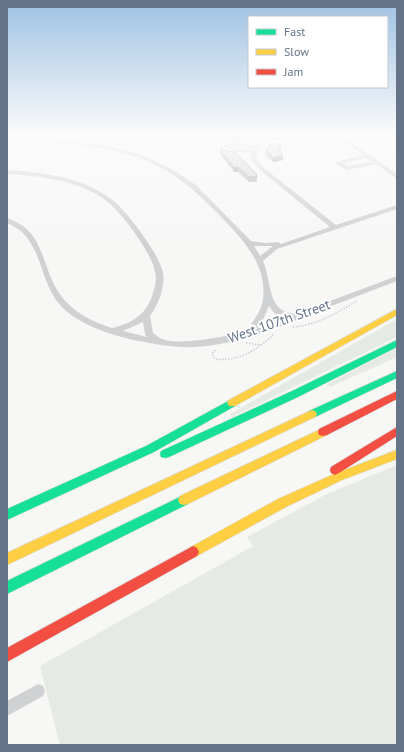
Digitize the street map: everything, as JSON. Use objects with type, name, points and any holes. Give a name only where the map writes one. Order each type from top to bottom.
[{"type":"highway","points":[[7,516],[150,450],[196,426],[397,312]]},
{"type":"highway","points":[[158,457],[295,394],[397,343]]},
{"type":"highway","points":[[7,559],[397,374]]},
{"type":"highway","points":[[7,588],[397,395]]},
{"type":"highway","points":[[7,655],[282,503],[397,431]]},
{"type":"highway","points":[[282,503],[338,477],[397,454]]},
{"type":"highway","points":[[31,505],[71,496],[93,486]]},
{"type":"street","points":[[170,171],[194,186],[249,243],[259,260],[265,276],[267,295],[270,304],[277,312],[286,317],[296,317]]},
{"type":"street","points":[[265,171],[335,228]]},
{"type":"street","points":[[388,171],[397,177]]},
{"type":"street","points":[[7,172],[38,174],[68,180],[93,189],[117,206],[149,250],[159,271],[158,292],[142,320],[125,329],[110,332]]},
{"type":"street","points":[[259,260],[268,252],[288,243],[397,207]]},
{"type":"street","name":"West 107th Street","points":[[7,220],[18,225],[32,237],[51,287],[66,306],[88,322],[110,332],[162,343],[202,343],[247,335],[397,278]]},
{"type":"street","points":[[249,243],[265,245],[288,243]]},
{"type":"street","points":[[247,335],[259,323],[265,309],[267,295]]},
{"type":"street","points":[[146,315],[149,334],[162,343]]},
{"type":"street","points":[[7,710],[38,691]]},
{"type":"path","points":[[291,327],[303,326],[315,321],[330,318],[360,300]]},
{"type":"path","points":[[218,348],[212,352],[212,356],[215,359],[242,356],[261,345],[275,332]]},
{"type":"path","points":[[243,343],[253,342],[261,345]]},
{"type":"shaded area","points":[[397,319],[397,337],[232,417],[230,414]]},
{"type":"shaded area","points":[[397,348],[397,357],[330,387],[327,384]]},
{"type":"shaded area","points":[[397,465],[397,745],[60,745],[40,666],[253,546],[247,537],[327,494]]},
{"type":"building","points":[[243,171],[253,171],[257,175],[257,177],[249,177]]},
{"type":"traffic: fast","points":[[165,454],[295,394],[397,343]]},
{"type":"traffic: fast","points":[[312,414],[397,374]]},
{"type":"traffic: fast","points":[[7,515],[150,449],[232,403]]},
{"type":"traffic: fast","points":[[7,588],[184,500]]},
{"type":"traffic: slow","points":[[232,403],[397,312]]},
{"type":"traffic: slow","points":[[7,559],[312,414]]},
{"type":"traffic: slow","points":[[184,500],[323,432]]},
{"type":"traffic: slow","points":[[193,552],[282,503],[338,477],[397,454]]},
{"type":"traffic: jam","points":[[323,432],[397,395]]},
{"type":"traffic: jam","points":[[335,470],[397,431]]},
{"type":"traffic: jam","points":[[7,655],[193,552]]}]
